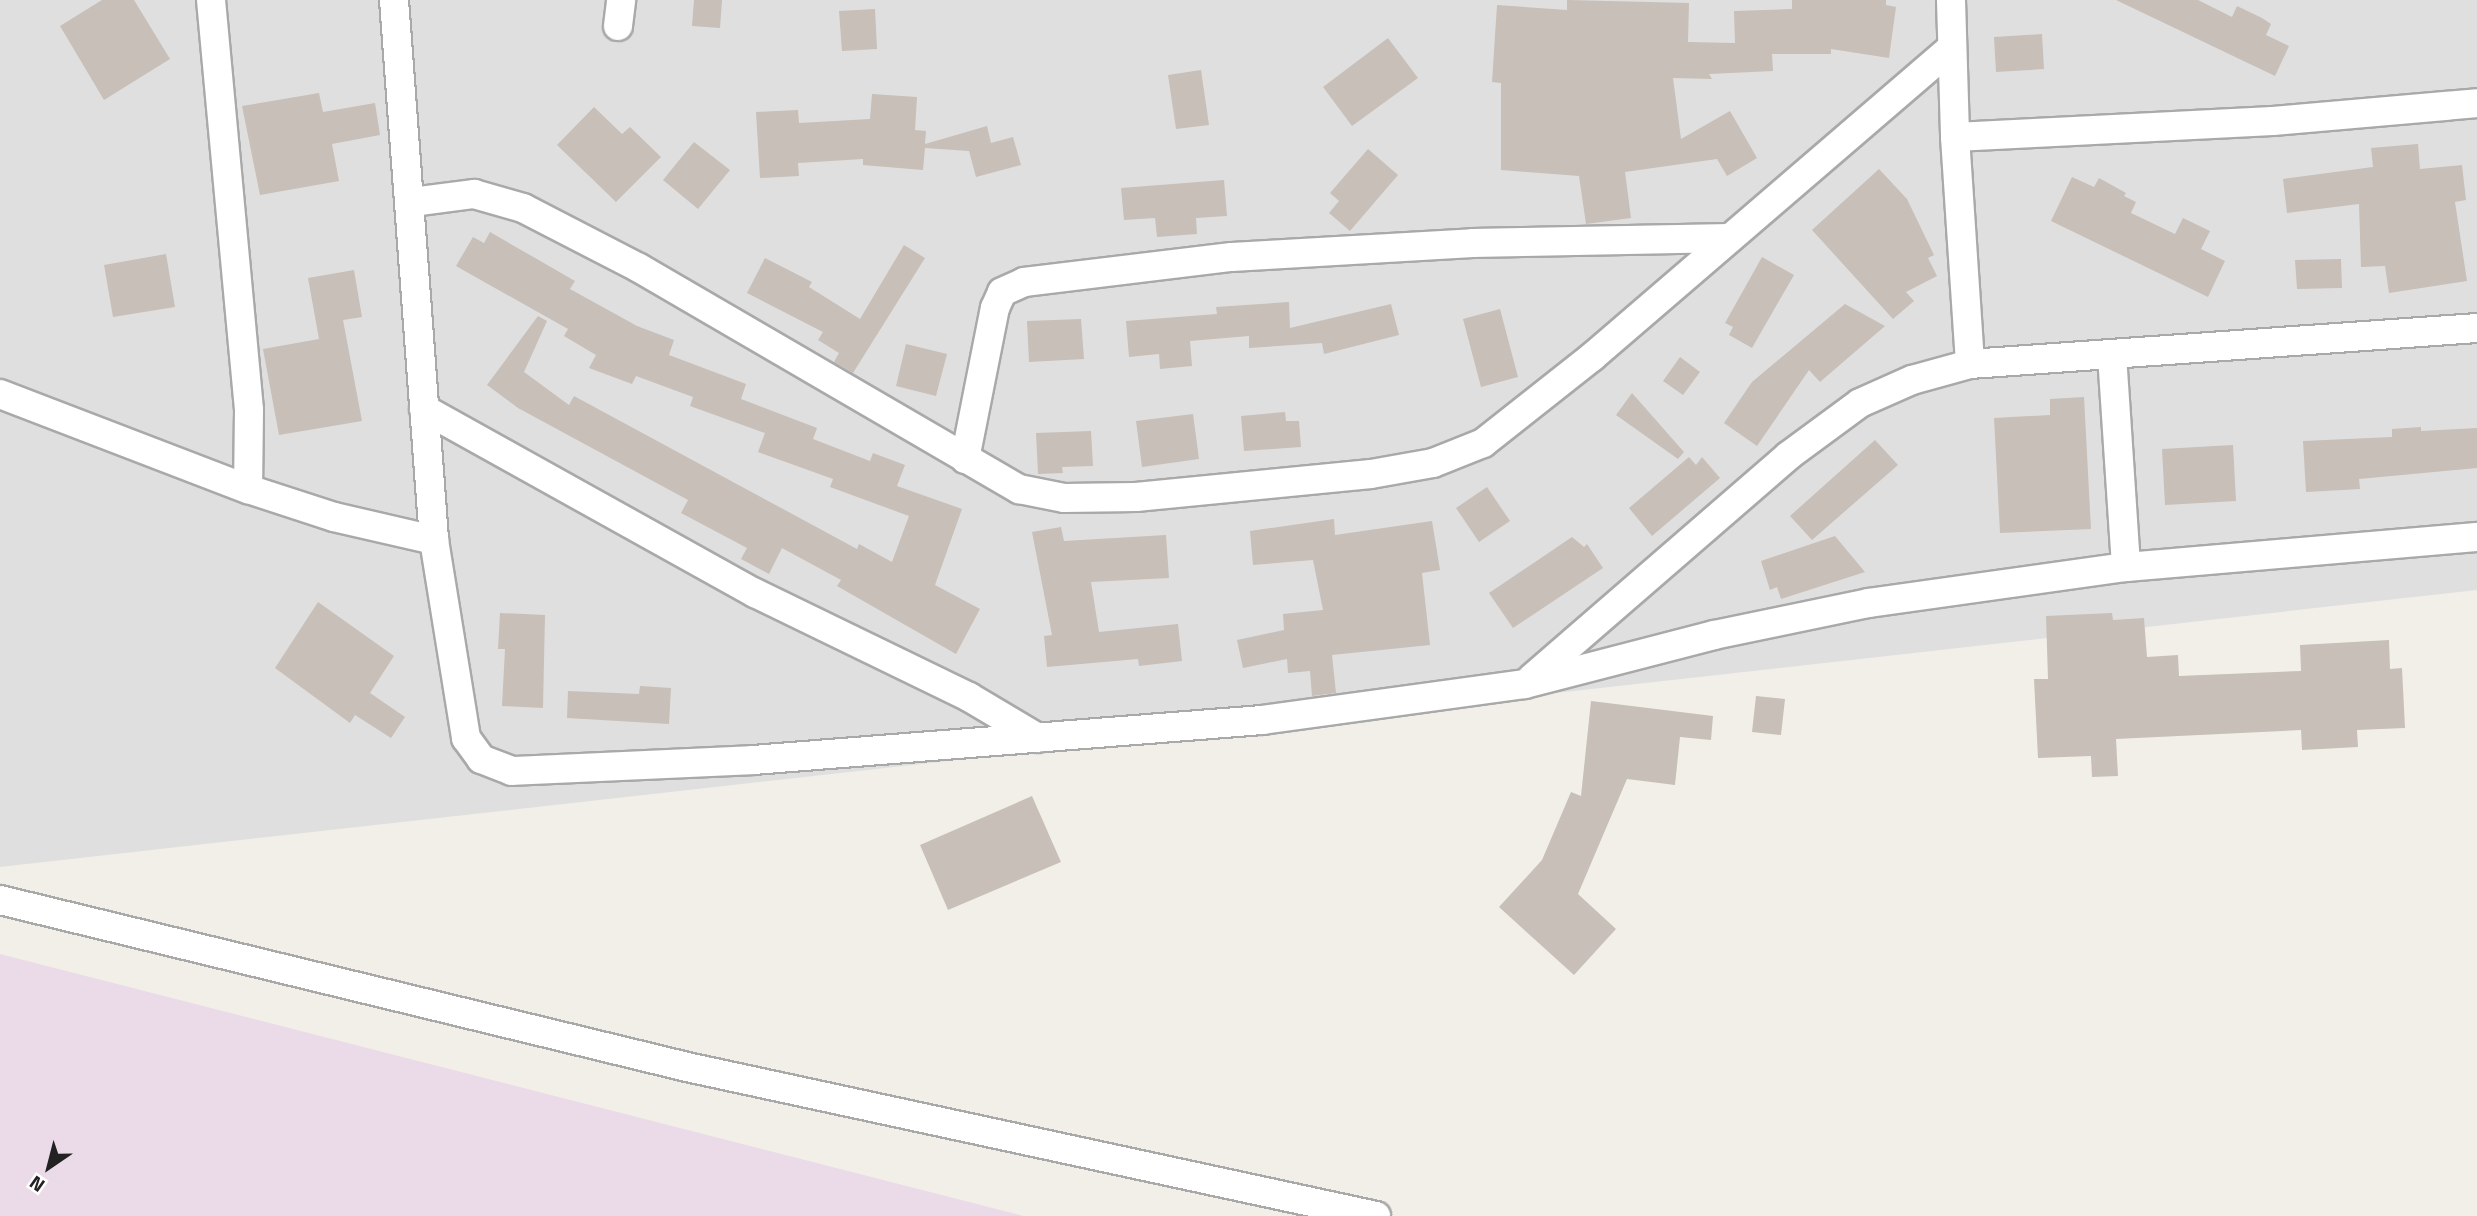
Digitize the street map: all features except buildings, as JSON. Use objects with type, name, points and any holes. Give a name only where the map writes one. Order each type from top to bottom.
[{"type":"street","points":[[211,0],[249,410],[248,489]]},
{"type":"street","points":[[394,0],[412,202],[434,540],[466,738],[481,759],[512,771],[753,760],[1262,720],[1525,684],[1714,635],[1869,603],[2126,567],[2477,537]]},
{"type":"street","points":[[1951,0],[1955,137],[1970,364]]},
{"type":"street","points":[[412,202],[474,194],[523,208],[566,227],[1019,489],[1064,498],[1136,498],[1433,463],[1483,443],[1730,238],[1951,48]]},
{"type":"street","points":[[1955,137],[2273,121],[2477,103]]},
{"type":"street","points":[[965,459],[995,308],[1002,292],[1024,282],[1245,256],[1473,243],[1730,238]]},
{"type":"street","points":[[1525,684],[1788,456],[1850,411],[1912,380],[1970,364],[2477,328]]},
{"type":"street","points":[[2112,355],[2126,567]]},
{"type":"street","points":[[0,394],[248,489],[334,517],[434,540]]},
{"type":"street","points":[[424,409],[755,593],[969,697],[1038,738]]},
{"type":"street","points":[[0,900],[687,1067],[1376,1216]]},
{"type":"shaded area","points":[[0,0],[2477,0],[2477,590],[0,867]]},
{"type":"shaded area","points":[[0,954],[1024,1216],[0,1216]]}]
